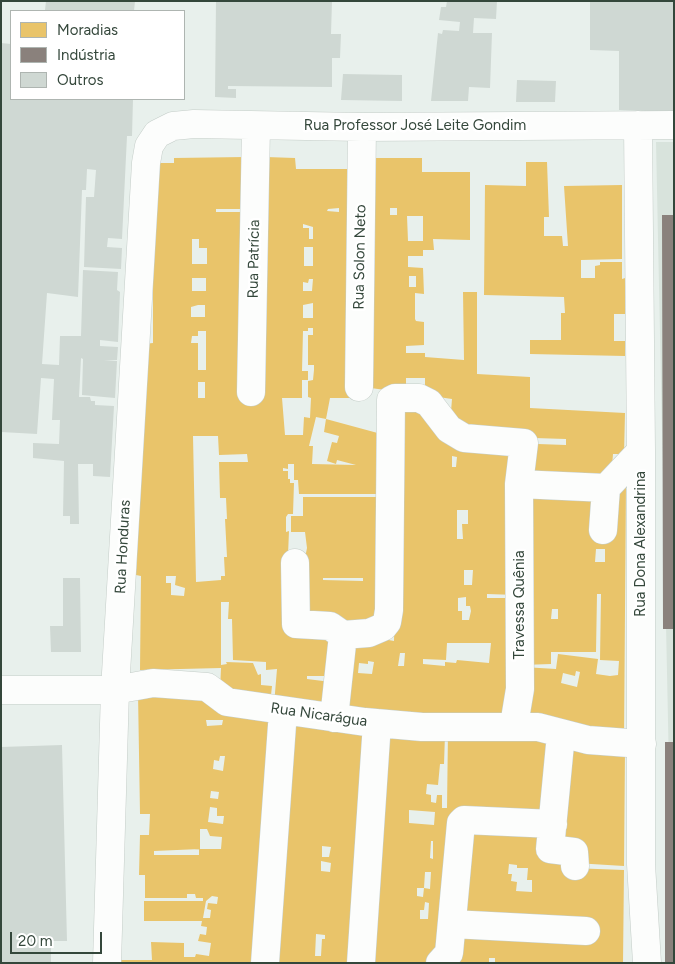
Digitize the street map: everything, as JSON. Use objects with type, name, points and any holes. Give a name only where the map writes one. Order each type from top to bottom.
[{"type":"street","name":"Rua Dona Alexandrina","points":[[638,125],[642,744],[640,864],[647,963]]},
{"type":"street","name":"Rua Professor José Leite Gondim","points":[[157,134],[173,126],[674,125]]},
{"type":"street","name":"Rua Patrícia","points":[[251,392],[256,126]]},
{"type":"street","name":"Rua Solon Neto","points":[[359,387],[362,127]]},
{"type":"street","name":"Rua Honduras","points":[[106,963],[115,690],[146,163],[149,146],[157,134]]},
{"type":"street","name":"Travessa Quênia","points":[[343,635],[369,633],[383,627],[387,622],[389,610],[391,400],[395,398],[419,398],[425,401],[443,424],[464,438],[524,443],[519,484],[520,689],[514,725]]},
{"type":"street","points":[[603,530],[606,488],[641,451]]},
{"type":"street","points":[[519,484],[606,488]]},
{"type":"street","points":[[295,563],[296,624],[330,626],[343,635],[334,718]]},
{"type":"street","name":"Rua Nicarágua","points":[[1,690],[115,690],[153,683],[207,687],[227,702],[334,718],[422,727],[514,725],[538,727],[561,734],[611,743],[642,744]]},
{"type":"street","points":[[264,963],[283,710]]},
{"type":"street","points":[[361,963],[377,723]]},
{"type":"street","points":[[561,734],[550,849],[574,852],[575,866]]},
{"type":"street","points":[[440,963],[449,953],[461,823],[464,820],[553,824]]},
{"type":"street","points":[[452,924],[586,930]]},
{"type":"shaded area","points":[[656,142],[674,142],[674,963],[673,963]]},
{"type":"building: Moradias","points":[[245,157],[245,209],[216,209],[216,212],[245,212],[266,157],[295,158],[296,169],[350,169],[352,398],[330,398],[326,419],[385,435],[385,494],[299,494],[298,480],[294,480],[294,464],[288,464],[288,469],[283,468],[283,471],[288,471],[290,483],[294,483],[293,514],[288,514],[286,517],[286,532],[289,531],[288,555],[294,599],[329,626],[338,676],[307,676],[307,679],[331,682],[332,715],[274,705],[277,669],[266,670],[266,662],[233,660],[232,619],[228,619],[229,602],[221,602],[221,665],[227,664],[226,662],[253,663],[258,675],[261,674],[261,685],[272,686],[270,704],[220,691],[221,668],[140,670],[141,576],[136,575],[144,344],[153,343],[153,208],[156,163],[174,163],[174,158]],"holes":[[[339,208],[339,212],[327,211],[328,209]],[[303,224],[313,227],[313,239],[309,239],[309,228],[303,228]],[[192,239],[199,239],[199,248],[207,248],[207,264],[192,264]],[[304,247],[313,247],[313,266],[304,266]],[[192,278],[206,278],[206,291],[192,291]],[[309,279],[313,279],[312,291],[303,291],[303,282],[308,283]],[[313,303],[313,318],[303,318],[303,305]],[[205,305],[205,317],[191,317],[191,307]],[[313,328],[313,335],[308,335],[308,365],[314,365],[313,380],[308,381],[308,397],[311,398],[310,418],[304,417],[303,435],[285,435],[282,398],[302,398],[302,380],[308,380],[308,371],[302,371],[303,331]],[[198,331],[206,331],[206,370],[198,370],[198,343],[191,343],[192,336],[198,336]],[[198,382],[205,382],[205,398],[198,398]],[[316,417],[326,419],[324,432],[339,436],[337,443],[332,442],[327,461],[336,464],[337,460],[356,465],[312,464],[313,446],[309,446]],[[193,436],[218,436],[219,455],[247,454],[248,462],[219,462],[220,498],[226,498],[227,519],[225,519],[227,557],[224,557],[225,576],[221,576],[221,580],[196,582]],[[166,576],[176,576],[175,585],[185,588],[184,596],[171,595],[171,583],[166,583]]]},
{"type":"building: Moradias","points":[[372,158],[422,158],[422,172],[470,172],[470,240],[433,239],[434,250],[423,250],[423,256],[408,256],[408,267],[423,268],[424,294],[415,293],[415,319],[416,321],[424,322],[424,345],[406,346],[406,353],[425,353],[425,357],[464,360],[463,292],[477,292],[477,374],[530,377],[530,408],[625,413],[624,454],[613,454],[611,479],[526,481],[528,448],[538,448],[538,444],[566,445],[566,439],[471,436],[450,424],[452,399],[425,395],[425,378],[406,378],[406,393],[371,388]],"holes":[[[390,208],[397,208],[397,215],[390,215]],[[407,216],[423,216],[423,241],[408,241]],[[409,276],[416,276],[416,287],[409,287]]]},
{"type":"building: Moradias","points":[[526,162],[547,162],[549,217],[544,217],[544,236],[562,236],[563,246],[568,246],[564,186],[622,185],[622,259],[581,260],[581,278],[595,278],[595,266],[600,265],[600,262],[622,262],[622,279],[625,278],[625,314],[614,314],[614,341],[625,341],[625,356],[530,354],[530,340],[561,340],[561,313],[565,313],[564,297],[484,295],[485,185],[526,186]]},
{"type":"building: Moradias","points":[[422,400],[444,430],[444,442],[517,443],[517,595],[487,594],[487,598],[517,598],[509,722],[338,714],[347,636],[372,637],[394,641],[399,402]],"holes":[[[452,456],[457,457],[456,467],[452,467]],[[457,510],[468,510],[468,524],[462,524],[463,539],[457,539]],[[464,570],[473,570],[472,585],[464,585]],[[466,597],[466,606],[470,606],[471,611],[469,620],[462,620],[462,611],[458,611],[458,598]],[[447,643],[491,643],[489,663],[457,660],[456,663],[445,662],[445,666],[423,664],[423,659],[446,660]],[[400,653],[405,653],[404,666],[398,666]],[[368,661],[374,662],[372,674],[358,673],[359,663],[368,664]]]},
{"type":"building: Moradias","points":[[626,481],[624,739],[517,721],[523,667],[556,669],[558,654],[598,659],[596,674],[610,676],[618,675],[619,661],[600,660],[601,594],[597,594],[596,652],[551,652],[551,664],[522,665],[521,489],[611,490]],"holes":[[[596,549],[605,549],[605,562],[595,562]],[[552,609],[558,609],[558,619],[551,619]],[[576,671],[580,672],[577,687],[561,683],[563,673],[575,676]]]},
{"type":"building: Moradias","points":[[303,497],[388,497],[387,607],[366,630],[297,620],[303,553],[306,553],[307,548],[305,532],[291,532],[291,516],[303,516]],"holes":[[[323,578],[363,578],[363,581],[323,580]]]},
{"type":"building: Moradias","points":[[138,693],[180,693],[279,713],[261,963],[118,963],[118,960],[152,960],[151,942],[184,943],[184,957],[195,957],[196,954],[209,956],[211,943],[198,941],[200,934],[206,935],[207,927],[201,926],[202,921],[144,921],[144,901],[203,901],[203,898],[196,898],[195,894],[187,894],[187,898],[145,898],[145,875],[139,875],[140,835],[149,835],[150,814],[140,814]],"holes":[[[206,720],[223,720],[222,725],[207,726]],[[220,756],[225,756],[223,771],[213,769],[214,760],[219,761]],[[211,791],[219,792],[218,799],[210,798]],[[210,807],[217,808],[217,816],[224,816],[223,824],[208,822]],[[200,829],[207,829],[210,836],[222,837],[221,849],[200,849]],[[199,849],[199,855],[154,855],[154,851]],[[212,896],[218,897],[217,904],[208,903],[207,909],[211,910],[210,918],[203,918],[206,901]]]},
{"type":"building: Moradias","points":[[288,714],[370,730],[359,963],[269,963]],"holes":[[[322,846],[331,847],[329,857],[322,857]],[[321,861],[331,863],[330,872],[321,871]],[[316,934],[325,935],[325,939],[322,939],[321,956],[315,956]]]},
{"type":"building: Moradias","points":[[384,730],[445,734],[444,764],[440,764],[438,785],[427,784],[426,794],[431,795],[431,802],[436,803],[437,795],[442,795],[442,808],[447,808],[448,731],[556,735],[549,822],[459,816],[438,963],[365,963]],"holes":[[[409,810],[435,812],[434,825],[409,823]],[[431,841],[433,841],[433,859],[430,858]],[[425,872],[431,872],[430,889],[424,888]],[[417,888],[424,888],[423,897],[417,896]],[[425,902],[429,903],[428,919],[420,919],[420,910],[424,910]]]},
{"type":"building: Moradias","points":[[566,742],[625,749],[624,866],[575,863],[554,848]]},
{"type":"building: Moradias","points":[[548,826],[571,868],[624,870],[623,963],[495,963],[495,958],[489,958],[489,963],[446,963],[455,925],[459,921],[463,834]],"holes":[[[509,864],[517,865],[517,868],[528,868],[527,880],[532,880],[532,892],[516,891],[517,882],[511,881],[512,874],[508,874]]]},
{"type":"building: Indústria","points":[[662,215],[674,215],[674,629],[663,629]]},
{"type":"building: Indústria","points":[[665,742],[674,742],[674,963],[665,963]]},
{"type":"building: Outros","points":[[46,1],[135,1],[134,10],[45,10]]},
{"type":"building: Outros","points":[[216,1],[332,1],[331,34],[341,34],[340,58],[332,58],[332,87],[228,86],[228,89],[236,89],[236,98],[215,97]]},
{"type":"building: Outros","points":[[447,1],[497,1],[496,19],[474,18],[473,33],[492,33],[490,88],[469,87],[468,101],[431,101],[438,33],[442,34],[443,30],[459,31],[460,22],[439,20],[441,7],[446,7]]},
{"type":"building: Outros","points":[[590,1],[674,1],[674,116],[645,116],[645,111],[619,110],[619,51],[590,50]]},
{"type":"building: Outros","points":[[1,43],[10,44],[10,100],[133,100],[132,136],[127,136],[122,239],[108,238],[107,247],[122,248],[121,269],[84,267],[86,197],[94,197],[96,170],[87,169],[86,190],[82,190],[78,297],[47,293],[42,364],[59,365],[60,336],[81,336],[83,270],[118,272],[117,290],[120,292],[118,342],[100,340],[100,346],[118,347],[117,360],[104,360],[117,361],[115,398],[82,395],[83,359],[81,358],[79,397],[90,397],[91,401],[95,401],[95,405],[114,406],[110,477],[93,476],[93,464],[78,464],[79,524],[70,524],[70,516],[63,516],[64,461],[33,458],[33,443],[59,444],[60,420],[52,420],[54,379],[41,378],[37,434],[1,432]]},
{"type":"building: Outros","points":[[343,74],[402,75],[402,101],[341,100]]},
{"type":"building: Outros","points":[[517,80],[556,81],[555,102],[516,102]]},
{"type":"building: Outros","points":[[63,578],[80,578],[81,652],[51,652],[50,626],[63,626]]},
{"type":"building: Outros","points":[[62,745],[67,941],[51,941],[51,963],[1,963],[1,747]]}]
